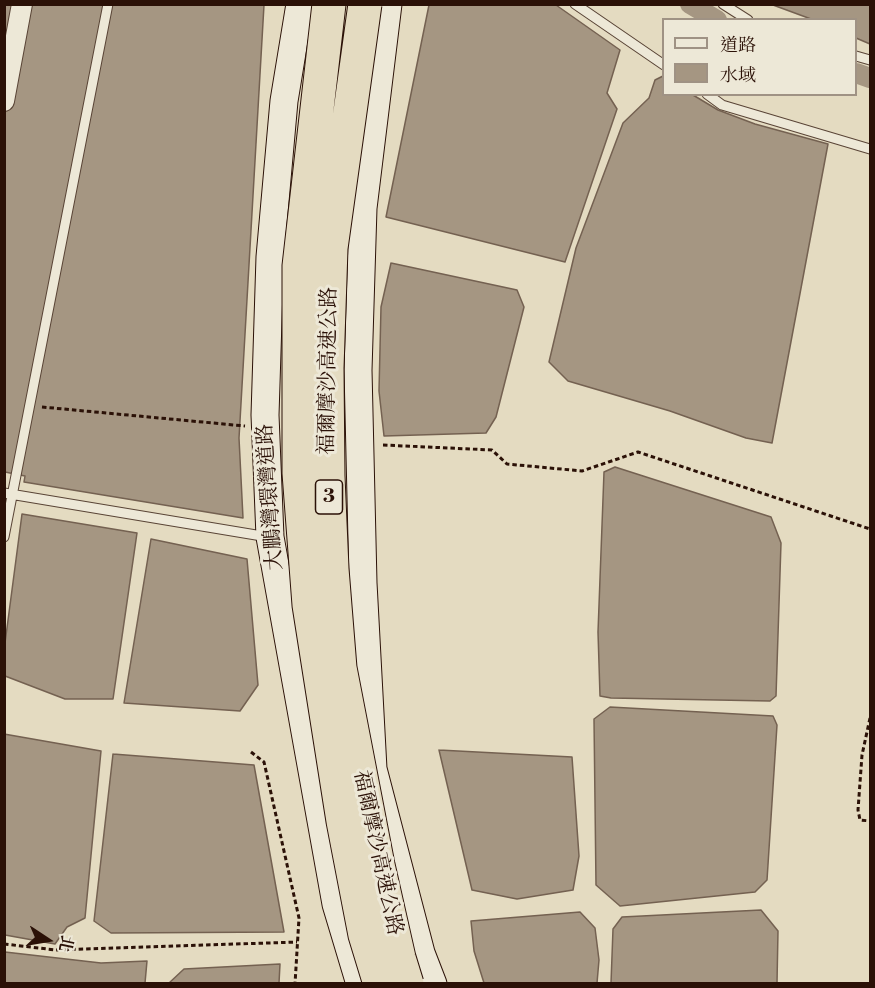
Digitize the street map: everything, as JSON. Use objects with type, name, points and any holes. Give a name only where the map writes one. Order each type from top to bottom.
[{"type":"highway","name":"福爾摩沙高速公路","points":[[329,4],[299,266],[299,473],[309,605],[343,821],[366,935],[380,984]]},
{"type":"highway","name":"福爾摩沙高速公路","points":[[365,4],[331,249],[327,368],[330,523],[340,668],[378,865],[407,984]]},
{"type":"street","points":[[4,101],[22,4]]},
{"type":"street","name":"大鵬灣環灣道路","points":[[300,4],[284,101],[270,257],[266,440],[270,537],[336,904],[360,984]]},
{"type":"street","points":[[388,4],[363,208],[358,370],[363,583],[373,769],[421,953],[433,984]]},
{"type":"street","points":[[266,440],[360,444]]},
{"type":"lane","points":[[4,537],[8,494],[29,405],[108,4]]},
{"type":"lane","points":[[575,4],[662,64]]},
{"type":"lane","points":[[723,4],[745,18]]},
{"type":"lane","points":[[710,96],[722,105],[870,149]]},
{"type":"lane","points":[[8,494],[270,537]]},
{"type":"path","points":[[29,405],[248,426],[266,440]]},
{"type":"path","points":[[360,444],[492,450],[507,464],[582,471],[638,452],[870,529]]},
{"type":"path","points":[[870,718],[862,755],[858,810],[860,820],[870,821]]},
{"type":"path","points":[[251,752],[264,762],[298,918],[295,984]]},
{"type":"path","points":[[4,944],[56,950],[297,942]]},
{"type":"water","points":[[4,5],[264,5],[239,438],[243,518],[24,482],[25,476],[5,472]]},
{"type":"water","points":[[429,5],[556,5],[620,50],[607,93],[617,109],[565,262],[386,217]]},
{"type":"water","points":[[773,5],[870,5],[870,44],[857,38],[857,18],[808,18]]},
{"type":"water","points":[[662,76],[662,96],[695,96],[718,110],[755,124],[828,144],[772,443],[746,438],[670,411],[568,381],[549,362],[576,248],[623,123],[649,98],[655,80]]},
{"type":"water","points":[[391,263],[517,290],[524,307],[496,417],[486,433],[384,436],[379,391],[381,307]]},
{"type":"water","points":[[615,467],[771,517],[781,543],[776,696],[770,701],[600,696],[598,632],[604,472]]},
{"type":"water","points":[[22,514],[137,533],[113,699],[65,699],[5,676],[5,643]]},
{"type":"water","points":[[151,539],[247,559],[258,685],[240,711],[124,703]]},
{"type":"water","points":[[610,707],[773,716],[777,725],[767,880],[755,892],[620,906],[596,885],[594,719]]},
{"type":"water","points":[[4,734],[101,751],[85,918],[67,927],[55,944],[5,935]]},
{"type":"water","points":[[439,750],[572,757],[579,856],[573,890],[517,899],[472,890]]},
{"type":"water","points":[[113,754],[254,765],[284,932],[111,933],[94,921]]},
{"type":"water","points":[[761,910],[778,931],[777,983],[611,983],[613,929],[622,917]]},
{"type":"water","points":[[580,912],[595,928],[599,960],[597,983],[484,983],[474,951],[471,921]]},
{"type":"water","points":[[5,952],[101,963],[147,961],[145,983],[5,983]]},
{"type":"water","points":[[280,964],[279,983],[169,983],[184,969]]},
{"type":"waterway","points":[[690,4],[714,18]]},
{"type":"waterway","points":[[857,73],[870,78]]}]
